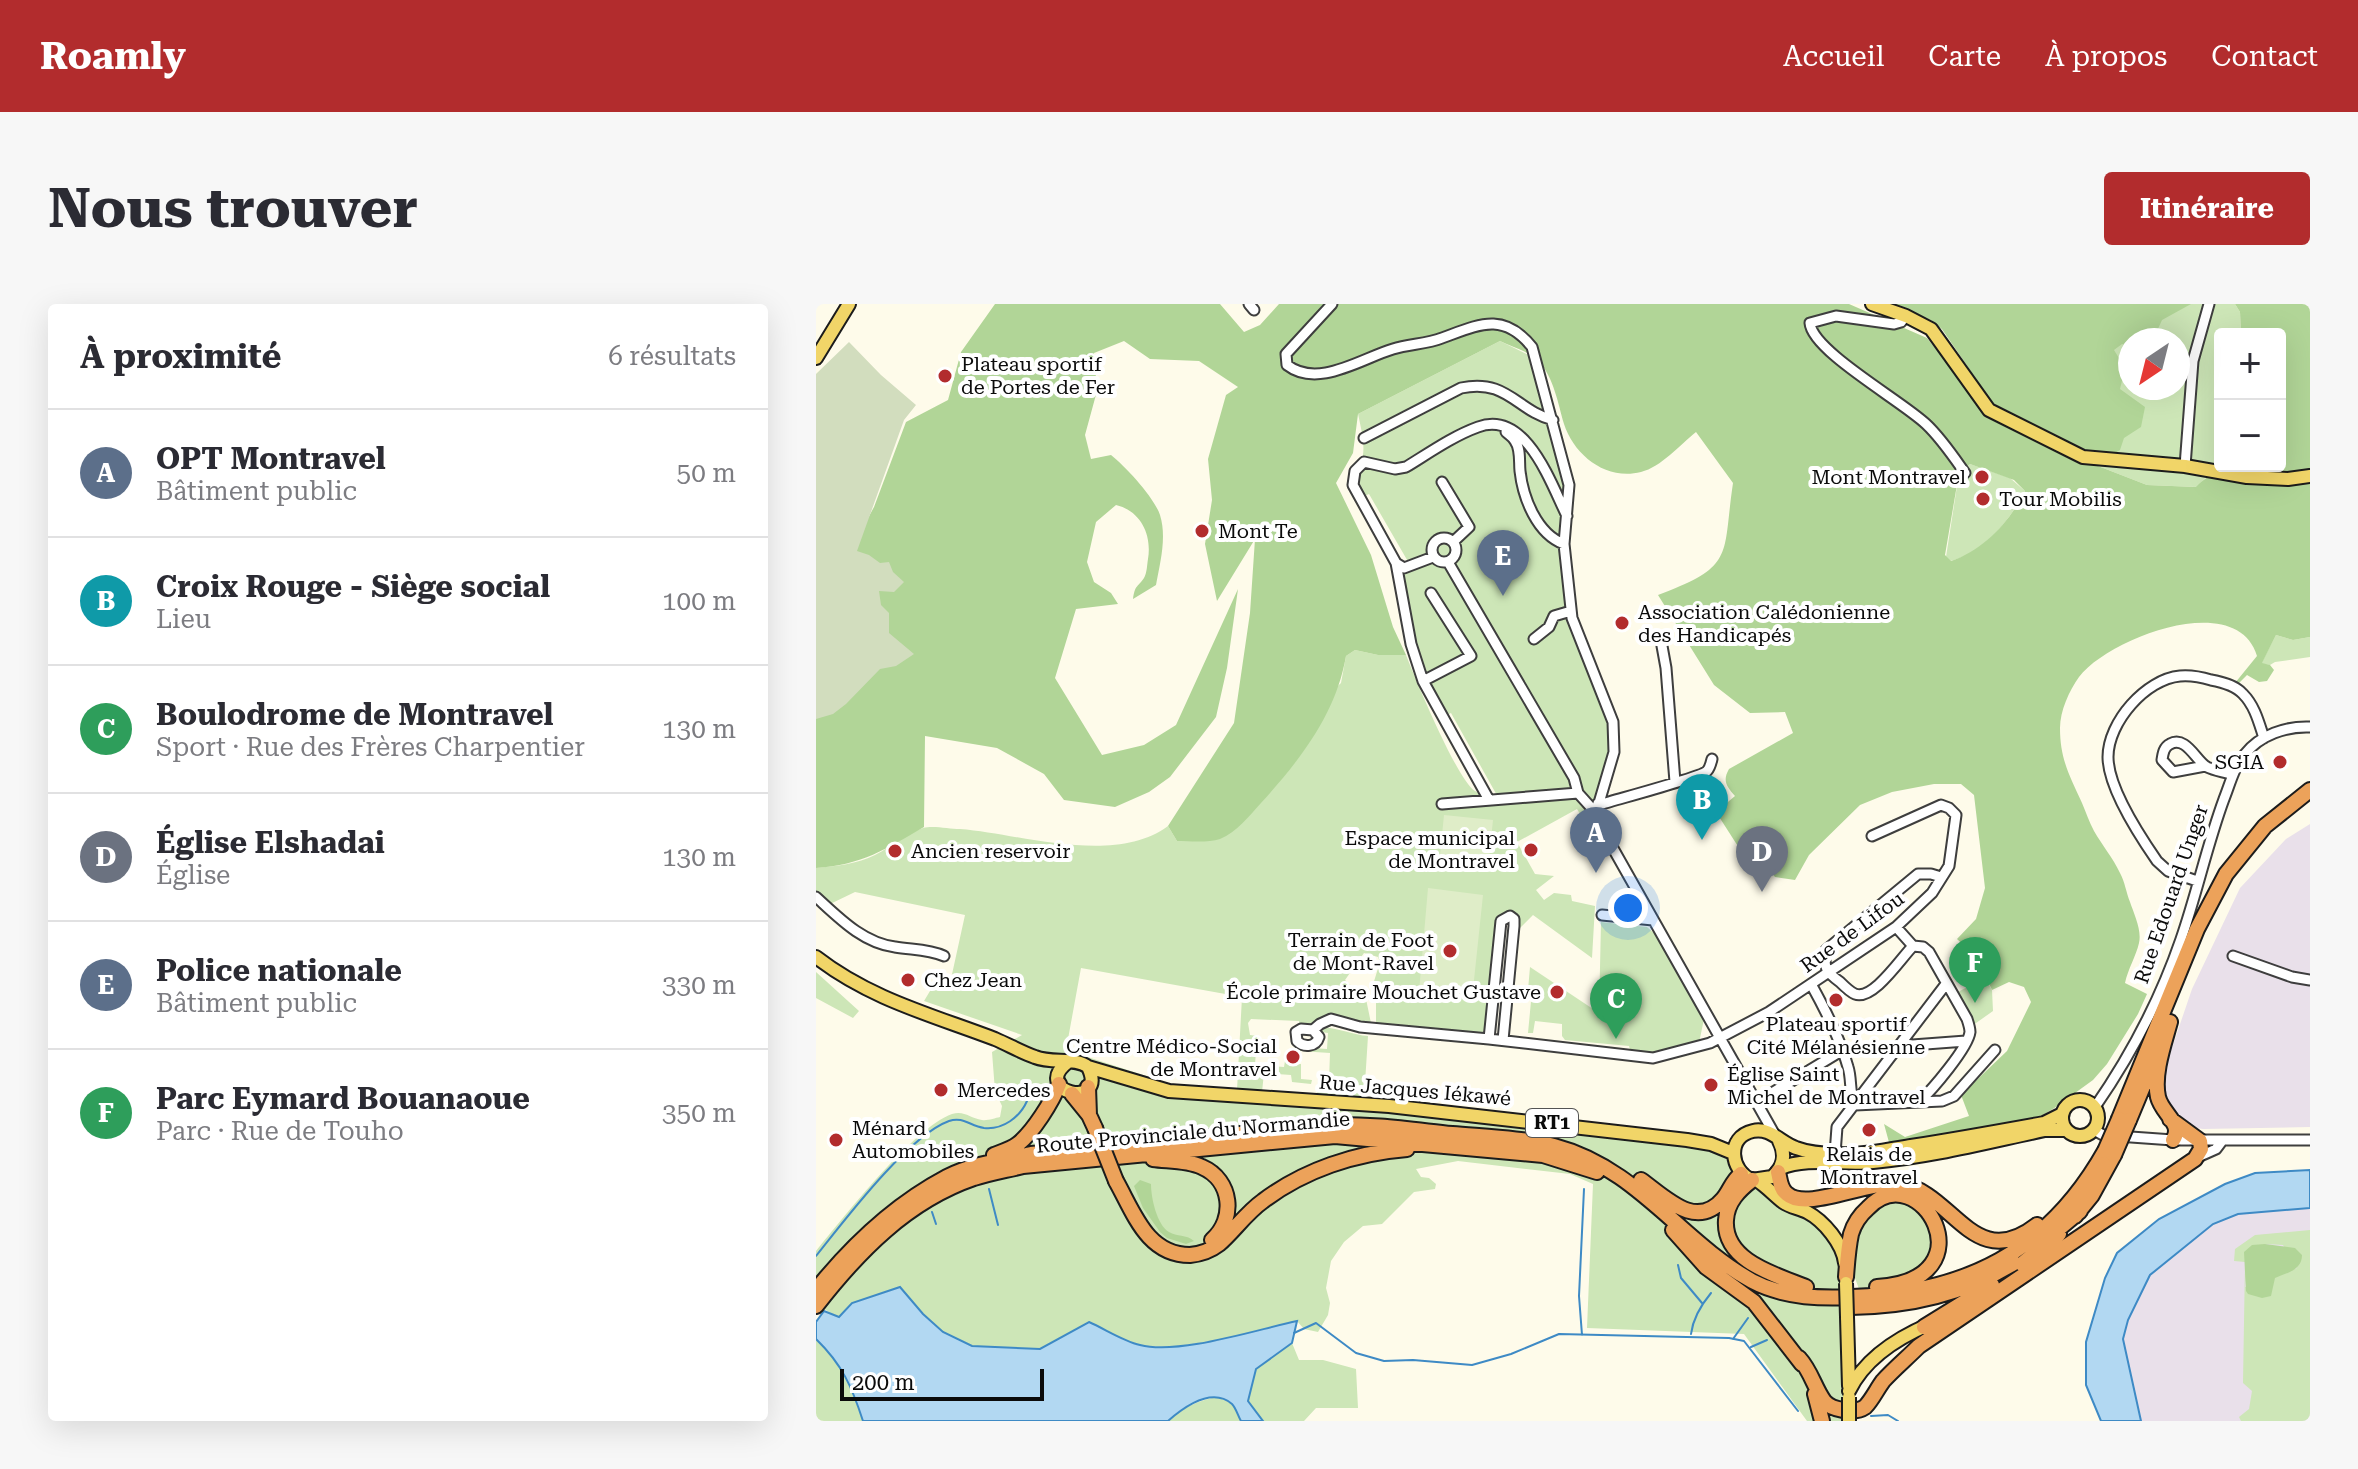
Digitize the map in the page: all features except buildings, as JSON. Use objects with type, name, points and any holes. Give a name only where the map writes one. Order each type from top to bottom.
[{"type":"highway","points":[[2124,1119],[2197,929],[2226,874],[2265,826],[2310,790]]},
{"type":"highway","points":[[1924,1327],[2045,1247],[2092,1195],[2106,1156],[2170,1022],[2205,936],[2239,870],[2261,841],[2310,800]]},
{"type":"highway","points":[[2170,1022],[2157,1077],[2157,1093],[2161,1106],[2177,1127],[2173,1140]]},
{"type":"highway","points":[[948,1176],[1017,1145],[1036,1124],[1059,1080]]},
{"type":"highway","points":[[1090,1085],[1092,1122]]},
{"type":"highway","points":[[1072,1094],[1092,1122],[1116,1181],[1140,1226],[1150,1240],[1170,1252],[1197,1255],[1216,1247],[1261,1202],[1315,1171],[1389,1151],[1472,1148]]},
{"type":"highway","points":[[1673,1230],[1706,1267],[1754,1302],[1809,1368],[1822,1399],[1828,1405],[1858,1410],[1866,1406],[1884,1381],[1919,1346],[2195,1159],[2201,1149],[2200,1141],[2170,1119]]},
{"type":"highway","name":"Route Provinciale du Normandie","points":[[817,1300],[846,1254],[893,1210],[948,1176],[991,1162],[1031,1154],[1335,1125],[1471,1136],[1553,1146],[1576,1153]]},
{"type":"highway","name":"Route Provinciale du Normandie","points":[[817,1300],[881,1233],[903,1215],[974,1178],[1023,1166],[1335,1136],[1543,1155],[1594,1171],[1636,1197],[1722,1271],[1772,1296],[1820,1307],[1876,1306],[1939,1297],[1989,1277],[2035,1248],[2080,1211]]},
{"type":"highway","points":[[1576,1153],[1616,1172],[1731,1268],[1755,1282],[1775,1290],[1825,1298],[1900,1295],[1942,1286],[1975,1273],[2031,1241],[2069,1204],[2106,1156]]},
{"type":"highway","points":[[1576,1153],[1619,1165],[1687,1212],[1715,1207],[1750,1178]]},
{"type":"highway","points":[[1116,1181],[1157,1236],[1182,1248],[1191,1249],[1209,1242],[1217,1236],[1227,1216],[1229,1205],[1226,1191],[1216,1176],[1204,1167],[1125,1156]]},
{"type":"highway","points":[[1844,1256],[1850,1218],[1865,1199],[1879,1191],[1897,1189],[1907,1192],[1928,1201],[1980,1237],[2009,1240],[2027,1232],[2046,1217],[2106,1156]]},
{"type":"highway","points":[[1779,1170],[1783,1190],[1798,1200],[1817,1200],[1864,1186],[1893,1183],[1918,1190],[1952,1217]]},
{"type":"highway","points":[[1750,1178],[1735,1196],[1726,1214],[1730,1243],[1751,1262],[1806,1287]]},
{"type":"highway","points":[[1660,1207],[1749,1272],[1790,1287],[1887,1287],[1912,1281],[1924,1274],[1934,1262],[1939,1238],[1937,1226],[1926,1207],[1904,1197],[1883,1197],[1871,1204],[1851,1233],[1846,1280]]},
{"type":"highway","points":[[1799,1358],[1813,1385],[1822,1421]]},
{"type":"main road","points":[[816,358],[849,304]]},
{"type":"main road","points":[[1872,304],[1925,325],[1935,334],[1989,410],[2083,457],[2185,466],[2247,477],[2288,479],[2310,476]]},
{"type":"main road","points":[[816,957],[865,990],[897,1005],[997,1040],[1037,1058],[1079,1062],[1088,1067],[1090,1085]]},
{"type":"main road","points":[[1037,1058],[1072,1094],[1081,1093],[1090,1085],[1116,1076]]},
{"type":"main road","points":[[1059,1080],[1061,1068],[1068,1062]]},
{"type":"main road","name":"Rue Jacques Iékawé","points":[[1088,1067],[1169,1091],[1389,1106],[1531,1120],[1711,1144],[1733,1153]]},
{"type":"main road","points":[[1750,1178],[1765,1180],[1779,1170],[1802,1161],[1834,1165],[1873,1162],[2045,1130],[2066,1130],[2082,1136],[2094,1130],[2098,1119],[2095,1107],[2085,1101],[2073,1101],[2062,1114],[2044,1123],[1874,1152],[1835,1154],[1801,1150],[1764,1131],[1750,1131],[1739,1139],[1733,1153],[1734,1163],[1750,1178],[1785,1204],[1803,1210],[1819,1221],[1844,1256],[1849,1421]]},
{"type":"main road","points":[[2062,1114],[2066,1130]]},
{"type":"main road","name":"Rue Jacques Iékawé","points":[[1711,1144],[1739,1139]]},
{"type":"main road","points":[[1777,1139],[1784,1155],[1779,1170]]},
{"type":"main road","points":[[1849,1394],[1858,1372],[1872,1358],[1924,1327],[1999,1291]]},
{"type":"street","points":[[1332,304],[1286,354],[1287,365],[1309,372],[1340,370],[1394,349],[1441,339],[1472,326],[1498,324],[1518,333],[1532,347],[1569,485],[1564,544],[1571,611],[1613,722],[1614,752],[1597,808]]},
{"type":"street","points":[[2185,466],[2193,361],[2209,304]]},
{"type":"street","points":[[1906,316],[1894,324],[1836,316],[1810,323],[1810,332],[1830,352],[1926,423],[1965,473]]},
{"type":"street","points":[[1364,438],[1461,388],[1473,385],[1498,390],[1553,420]]},
{"type":"street","points":[[1489,800],[1423,681],[1411,644],[1396,563],[1353,485],[1355,471],[1364,462],[1395,469],[1406,467],[1479,426],[1497,425],[1518,434],[1529,444],[1567,516]]},
{"type":"street","points":[[1497,425],[1516,441],[1522,484],[1535,515],[1547,533],[1564,544]]},
{"type":"street","points":[[1442,482],[1469,527],[1453,542]]},
{"type":"street","points":[[1442,538],[1453,542],[1456,554],[1448,562],[1440,562],[1433,557],[1431,549],[1435,542],[1442,538]]},
{"type":"street","points":[[1396,563],[1404,568],[1433,557]]},
{"type":"street","points":[[1448,562],[1574,778],[1578,793],[1597,808],[1610,843],[1777,1139]]},
{"type":"street","points":[[1423,681],[1471,656],[1431,593]]},
{"type":"street","points":[[1534,639],[1549,627],[1554,616],[1571,611]]},
{"type":"street","points":[[1662,646],[1675,782]]},
{"type":"street","points":[[2197,881],[2165,868],[2146,844],[2112,782],[2109,743],[2129,708],[2165,680],[2179,676],[2225,683],[2242,692],[2253,708],[2264,738],[2289,729],[2310,727]]},
{"type":"street","name":"Rue Edouard Unger","points":[[2095,1107],[2119,1073],[2145,1026],[2181,938],[2233,775],[2245,754],[2264,738]]},
{"type":"street","points":[[2205,766],[2184,744],[2168,744],[2163,752],[2162,760],[2173,772],[2205,766],[2233,775]]},
{"type":"street","points":[[1597,808],[1693,778],[1707,771],[1712,759]]},
{"type":"street","points":[[1442,804],[1578,793]]},
{"type":"street","name":"Rue de Lifou","points":[[1313,1030],[1331,1019],[1360,1027],[1653,1058],[1721,1039],[1896,927],[1932,893],[1949,866],[1956,815],[1941,805],[1872,836]]},
{"type":"street","points":[[1913,946],[1870,992],[1855,994],[1827,972],[1824,965],[1826,950],[1918,874],[1941,877]]},
{"type":"street","points":[[816,897],[839,918],[874,942],[944,956]]},
{"type":"street","points":[[1602,915],[1653,920]]},
{"type":"street","points":[[1489,1039],[1501,921],[1510,916],[1514,919],[1514,926],[1503,1040]]},
{"type":"street","points":[[1896,927],[1913,946],[1923,947],[1929,952],[1967,1019],[1970,1034],[1933,1088],[1919,1102]]},
{"type":"street","points":[[2233,956],[2292,977],[2310,980]]},
{"type":"street","points":[[1811,984],[1843,1050],[1855,1105]]},
{"type":"street","points":[[1835,1154],[1837,1127],[1946,984]]},
{"type":"street","points":[[1899,1046],[1966,1041]]},
{"type":"street","points":[[1750,1131],[1758,1106],[1843,1050]]},
{"type":"street","points":[[1855,1105],[1942,1101],[1954,1096],[1995,1050]]},
{"type":"street","points":[[2094,1130],[2103,1135],[2173,1140],[2310,1140]]},
{"type":"street","points":[[2195,1159],[2216,1149],[2222,1141]]},
{"type":"shaded area","points":[[2310,824],[2310,1127],[2189,1127],[2173,1118],[2159,1086],[2192,989],[2240,888],[2286,839]]},
{"type":"shaded area","points":[[2310,1208],[2310,1421],[2141,1421],[2123,1339],[2128,1320],[2150,1275],[2213,1224],[2238,1214]]},
{"type":"green space","points":[[995,304],[1220,304],[1244,332],[1260,325],[1279,304],[1849,304],[1927,338],[1987,412],[2080,459],[2147,485],[2196,487],[2215,472],[2286,472],[2286,328],[2241,328],[2240,312],[2235,304],[2310,304],[2310,637],[2293,640],[2276,635],[2262,663],[2274,670],[2267,681],[2259,682],[2247,675],[2236,686],[2235,683],[2257,656],[2245,636],[2225,626],[2200,623],[2143,636],[2094,662],[2079,677],[2062,715],[2060,728],[2064,759],[2092,828],[2122,876],[2137,922],[2139,943],[2125,983],[2147,994],[2107,1064],[2093,1080],[2053,1109],[2032,1121],[1890,1146],[1884,1124],[1905,1137],[1969,1116],[1961,1095],[2007,1051],[2031,1002],[2024,987],[2009,982],[1992,990],[1977,958],[1957,939],[1976,919],[1985,888],[1974,795],[1961,784],[1934,784],[1892,792],[1860,805],[1809,855],[1795,880],[1775,877],[1759,856],[1748,862],[1716,812],[1735,796],[1726,784],[1727,773],[1793,733],[1785,712],[1750,713],[1714,685],[1658,595],[1701,576],[1721,556],[1733,483],[1696,432],[1663,461],[1641,472],[1616,473],[1593,463],[1575,446],[1569,435],[1552,383],[1539,361],[1500,341],[1358,414],[1353,453],[1336,483],[1371,555],[1393,627],[1406,655],[1378,655],[1355,650],[1346,656],[1325,717],[1289,770],[1237,828],[1220,839],[1204,841],[1177,841],[1168,826],[1234,723],[1250,613],[1255,539],[1217,601],[1205,544],[1212,500],[1208,459],[1226,395],[1238,387],[1199,361],[1150,359],[1124,341],[1094,353],[1097,391],[1085,435],[1091,459],[1111,455],[1146,491],[1160,515],[1162,550],[1156,585],[1133,599],[1147,569],[1149,550],[1143,525],[1132,513],[1116,505],[1096,522],[1087,562],[1094,582],[1111,593],[1118,604],[1076,609],[1055,678],[1102,755],[1144,745],[1176,725],[1238,589],[1227,668],[1216,717],[1170,777],[1149,792],[1115,807],[1064,800],[1044,774],[997,748],[925,736],[924,827],[860,860],[816,868],[816,697],[852,548],[874,507],[906,422],[948,400],[961,352]],"holes":[[[1970,464],[2014,480],[2025,491],[2012,513],[1985,542],[1951,561],[1945,555],[1959,473]]]},
{"type":"green space","points":[[1889,304],[2235,304],[2240,312],[2241,328],[2214,328],[2215,472],[2197,487],[2147,485],[2080,459],[1992,402],[1942,329],[1931,320]]},
{"type":"green space","points":[[1889,304],[2191,304],[2162,320],[2158,328],[2118,328],[2118,347],[2114,350],[2118,357],[2118,400],[2135,400],[2145,407],[2141,427],[2124,438],[2120,450],[2112,455],[2080,450],[2015,419],[1992,402],[1942,329],[1931,320]]},
{"type":"green space","points":[[1500,341],[1537,359],[1567,472],[1564,544],[1568,598],[1615,738],[1597,808],[1610,843],[1601,849],[1577,809],[1517,842],[1535,874],[1554,876],[1536,890],[1544,900],[1554,893],[1571,895],[1572,901],[1595,906],[1592,958],[1533,915],[1519,929],[1516,914],[1503,913],[1497,919],[1483,1038],[1376,1029],[1376,997],[1371,991],[1380,962],[1378,957],[1364,953],[1345,980],[1366,999],[1372,1028],[1331,1019],[1316,1028],[1300,1026],[1299,1021],[1251,1019],[1248,1023],[1250,1035],[1257,1036],[1255,1065],[1284,1067],[1285,1061],[1290,1065],[1301,1064],[1301,1079],[1312,1080],[1311,1084],[1292,1082],[1291,1075],[1264,1073],[1262,1092],[1317,1095],[1318,1081],[1329,1081],[1330,1053],[1300,1051],[1297,1047],[1327,1049],[1328,1033],[1320,1032],[1320,1028],[1332,1028],[1368,1036],[1364,1099],[1721,1141],[1734,1174],[1806,1217],[1820,1228],[1837,1253],[1842,1275],[1844,1421],[1807,1421],[1744,1334],[1587,1328],[1593,1184],[1570,1174],[1458,1161],[1416,1169],[1421,1177],[1429,1178],[1436,1184],[1435,1189],[1414,1192],[1382,1224],[1363,1226],[1344,1242],[1331,1261],[1326,1288],[1330,1303],[1328,1315],[1318,1332],[1304,1329],[1297,1321],[1198,1343],[1158,1347],[1128,1341],[1089,1322],[1040,1349],[972,1346],[943,1332],[900,1287],[839,1318],[816,1304],[816,1251],[899,1155],[936,1123],[952,1114],[984,1120],[1000,1117],[1002,1106],[995,1091],[992,1052],[1022,1035],[924,1001],[933,986],[949,988],[965,915],[855,892],[826,906],[816,897],[816,868],[868,858],[927,827],[1095,846],[1146,838],[1168,826],[1177,841],[1341,683],[1346,656],[1355,650],[1378,655],[1406,655],[1437,728],[1467,783],[1475,791],[1499,799],[1451,713],[1442,717],[1423,681],[1399,575],[1410,565],[1369,494],[1360,498],[1353,485],[1361,466],[1363,450],[1358,414]],"holes":[[[1081,968],[1242,997],[1237,1090],[1171,1084],[1066,1050]]]},
{"type":"green space","points":[[849,342],[916,405],[904,420],[857,551],[880,563],[889,562],[893,572],[904,582],[894,592],[879,591],[881,605],[889,613],[889,633],[914,654],[896,666],[880,669],[846,704],[833,714],[816,719],[816,374]]},
{"type":"green space","points":[[1970,464],[2010,478],[2025,491],[1994,534],[1974,551],[1950,561],[1946,557],[1959,473]]},
{"type":"green space","points":[[2276,635],[2293,640],[2310,637],[2310,657],[2261,664]]},
{"type":"green space","points":[[1444,815],[1493,820],[1489,859],[1440,855]]},
{"type":"green space","name":"Terrain de Foot de Mont-Ravel","points":[[1428,888],[1483,895],[1472,999],[1419,992]]},
{"type":"green space","points":[[1601,922],[1647,927],[1656,935],[1704,1019],[1699,1043],[1657,1053],[1630,1050],[1629,1046],[1565,1040],[1562,1024],[1535,1021],[1533,1033],[1528,1033],[1532,991],[1528,990],[1530,967],[1599,1013]]},
{"type":"green space","points":[[816,972],[859,1011],[853,1018],[816,998]]},
{"type":"green space","points":[[1985,978],[1992,990],[1993,1011],[1969,1028],[1952,995]]},
{"type":"green space","points":[[1140,1180],[1151,1184],[1156,1211],[1165,1229],[1194,1241],[1186,1244],[1167,1238],[1160,1232],[1143,1208],[1134,1186]]},
{"type":"green space","points":[[1891,1196],[1934,1218],[1934,1262],[1887,1287],[1859,1289],[1848,1259],[1855,1223]]},
{"type":"green space","points":[[2310,1230],[2310,1421],[2241,1421],[2239,1417],[2249,1409],[2252,1391],[2243,1383],[2245,1262],[2234,1261],[2235,1249],[2255,1235]],"holes":[[[2265,1244],[2283,1245],[2297,1268],[2245,1287],[2246,1274]]]},
{"type":"green space","points":[[2252,1245],[2295,1248],[2302,1255],[2297,1268],[2275,1278],[2271,1296],[2262,1298],[2246,1291],[2244,1252]]},
{"type":"green space","points":[[816,1339],[845,1377],[863,1421],[816,1421]]},
{"type":"green space","points":[[1292,1343],[1299,1360],[1323,1360],[1356,1369],[1358,1408],[1316,1408],[1304,1421],[1263,1421],[1248,1401],[1256,1368]]},
{"type":"green space","points":[[1218,1397],[1234,1405],[1241,1421],[1168,1421],[1191,1405]]},
{"type":"water","points":[[2310,1170],[2310,1208],[2238,1214],[2213,1224],[2150,1275],[2128,1320],[2123,1339],[2141,1421],[2101,1421],[2086,1385],[2086,1342],[2105,1278],[2117,1253],[2159,1219],[2225,1184],[2255,1173]]},
{"type":"water","points":[[900,1287],[943,1332],[972,1346],[1040,1349],[1089,1322],[1140,1345],[1175,1347],[1297,1321],[1292,1343],[1256,1369],[1248,1401],[1263,1421],[1241,1421],[1232,1404],[1224,1399],[1207,1398],[1190,1405],[1168,1421],[863,1421],[845,1377],[816,1339],[816,1322],[824,1311],[839,1317],[852,1303]]},
{"type":"waterway","points":[[816,1256],[896,1161],[933,1130],[954,1120],[984,1128],[998,1127],[1015,1117],[1027,1101]]},
{"type":"waterway","points":[[989,1189],[998,1225]]},
{"type":"waterway","points":[[1582,1335],[1579,1296],[1584,1189]]},
{"type":"waterway","points":[[932,1212],[936,1224]]},
{"type":"waterway","points":[[1678,1265],[1681,1278],[1702,1303]]},
{"type":"waterway","points":[[1691,1334],[1698,1312],[1711,1293]]},
{"type":"waterway","points":[[1733,1339],[1748,1318]]},
{"type":"waterway","points":[[1294,1333],[1316,1323],[1356,1353],[1384,1361],[1472,1365],[1511,1354],[1559,1334],[1729,1338],[1744,1341],[1798,1411]]},
{"type":"waterway","points":[[1751,1347],[1767,1340]]},
{"type":"waterway","points":[[1871,1416],[1888,1415],[1898,1421]]},
{"type":"place","name":"Plateau sportif de Portes de Fer","points":[[945,376]]},
{"type":"place","name":"Mont Montravel","points":[[1982,477]]},
{"type":"place","name":"Tour Mobilis","points":[[1983,499]]},
{"type":"place","name":"Mont Te","points":[[1202,531]]},
{"type":"place","name":"Police nationale","points":[[1503,596]]},
{"type":"place","name":"Association Calédonienne des Handicapés","points":[[1622,623]]},
{"type":"place","name":"SGIA","points":[[2280,762]]},
{"type":"place","name":"Croix Rouge - Siège social","points":[[1702,840]]},
{"type":"place","name":"Espace municipal de Montravel","points":[[1531,850]]},
{"type":"place","name":"Ancien reservoir","points":[[895,851]]},
{"type":"place","name":"OPT Montravel","points":[[1596,873]]},
{"type":"place","name":"Église Elshadai","points":[[1762,892]]},
{"type":"place","name":"Terrain de Foot de Mont-Ravel","points":[[1450,951]]},
{"type":"place","name":"Chez Jean","points":[[908,980]]},
{"type":"place","name":"École primaire Mouchet Gustave","points":[[1557,992]]},
{"type":"place","name":"Plateau sportif Cité Mélanésienne","points":[[1836,1000]]},
{"type":"place","name":"Parc Eymard Bouanaoue","points":[[1975,1003]]},
{"type":"place","name":"Boulodrome de Montravel","points":[[1616,1039]]},
{"type":"place","name":"Centre Médico-Social de Montravel","points":[[1293,1057]]},
{"type":"place","name":"Église Saint Michel de Montravel","points":[[1711,1085]]},
{"type":"place","name":"Mercedes","points":[[941,1090]]},
{"type":"place","name":"Relais de Montravel","points":[[1869,1130]]},
{"type":"place","name":"Ménard Automobiles","points":[[836,1140]]}]
